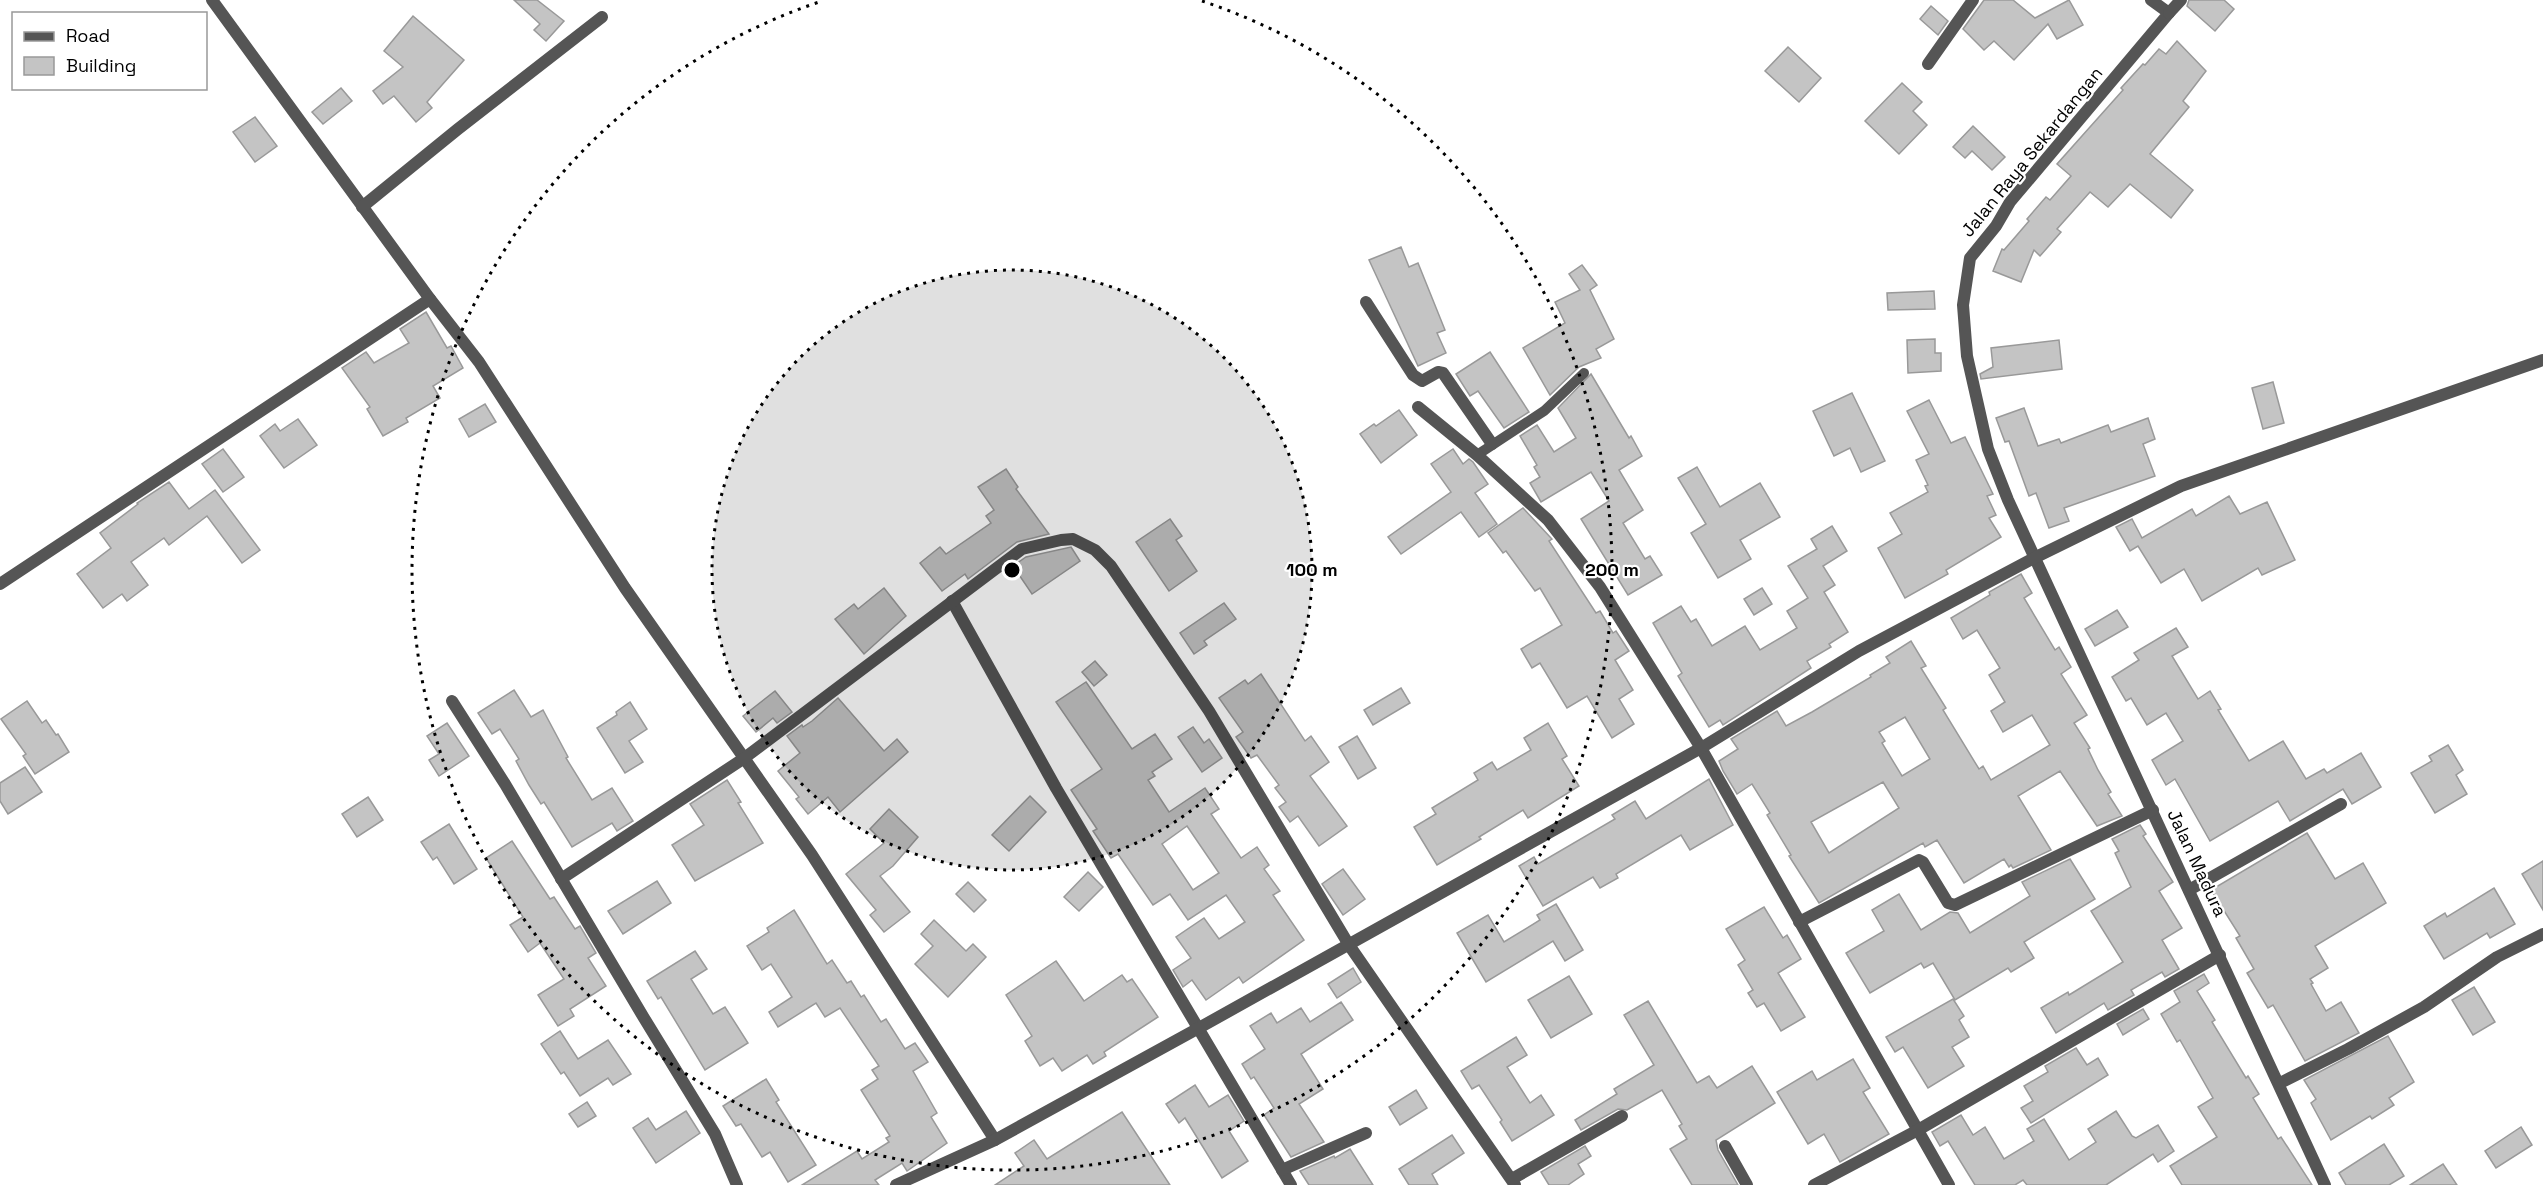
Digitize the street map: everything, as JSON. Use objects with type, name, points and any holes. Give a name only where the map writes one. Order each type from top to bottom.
[{"type":"street","points":[[212,0],[362,207],[479,362],[625,588],[742,759],[812,855],[995,1140]]},
{"type":"street","points":[[1928,63],[1973,0]]},
{"type":"street","points":[[2151,0],[2169,13]]},
{"type":"street","name":"Jalan Raya Sekardangan","points":[[2034,558],[1988,449],[1970,367],[1963,305],[1970,258],[1996,226],[2010,202],[2181,0]]},
{"type":"street","points":[[362,207],[602,17]]},
{"type":"street","points":[[0,584],[430,299]]},
{"type":"street","points":[[1366,302],[1413,375],[1422,381],[1438,372],[1443,373],[1492,444]]},
{"type":"street","points":[[896,1185],[995,1140],[1197,1029],[1701,748],[1859,651],[2034,558],[2181,486],[2543,360]]},
{"type":"street","points":[[1418,407],[1478,454],[1548,520],[1600,587],[1701,748],[1949,1185]]},
{"type":"street","points":[[561,879],[742,759],[1022,549],[1066,539],[1080,541],[1095,550],[1117,575],[1209,711],[1349,945],[1514,1182],[1623,1116]]},
{"type":"street","name":"Jalan Madura","points":[[2034,558],[2280,1083],[2325,1185]]},
{"type":"street","points":[[952,601],[1056,788],[1291,1185]]},
{"type":"street","points":[[452,701],[489,756],[715,1134],[737,1185]]},
{"type":"street","points":[[2189,890],[2341,804]]},
{"type":"street","points":[[1799,922],[1919,860],[1923,862],[1948,903],[1955,904],[2153,810]]},
{"type":"street","points":[[2280,1083],[2424,1007],[2497,957],[2543,934]]},
{"type":"street","points":[[1814,1185],[1918,1130],[2220,956]]},
{"type":"street","points":[[1282,1170],[1366,1133]]},
{"type":"street","points":[[1725,1146],[1747,1185]]},
{"type":"lane","points":[[1478,454],[1544,411],[1584,373]]},
{"type":"building","points":[[514,0],[537,0],[564,21],[546,41],[534,30],[540,24]]},
{"type":"building","points":[[1984,0],[2013,0],[2035,18],[2069,0],[2083,25],[2057,39],[2048,24],[2014,60],[1994,41],[1984,50],[1963,29]]},
{"type":"building","points":[[2189,0],[2224,0],[2234,9],[2215,31],[2187,6]]},
{"type":"building","points":[[1931,6],[1948,21],[1938,35],[1920,19]]},
{"type":"building","points":[[413,16],[464,60],[427,102],[432,108],[416,122],[394,96],[383,104],[373,91],[403,67],[384,51]]},
{"type":"building","points":[[2177,41],[2206,71],[2183,101],[2189,107],[2150,154],[2193,190],[2171,218],[2130,184],[2108,207],[2090,192],[2057,229],[2061,232],[2040,256],[2034,250],[2021,282],[1993,271],[2002,249],[2004,250],[2029,221],[2027,219],[2046,197],[2050,200],[2071,176],[2057,164],[2143,64],[2145,65],[2159,49],[2166,54]]},
{"type":"building","points":[[1788,47],[1821,78],[1799,102],[1765,71]]},
{"type":"building","points":[[1902,83],[1922,102],[1913,111],[1927,125],[1899,154],[1865,121]]},
{"type":"building","points":[[341,88],[352,101],[323,124],[312,112]]},
{"type":"building","points":[[255,117],[277,146],[255,162],[233,132]]},
{"type":"building","points":[[1973,126],[2005,157],[1992,170],[1972,151],[1965,158],[1953,147]]},
{"type":"building","points":[[1401,247],[1409,267],[1418,263],[1445,330],[1437,333],[1446,353],[1418,366],[1369,260]]},
{"type":"building","points":[[1582,265],[1597,285],[1590,290],[1614,339],[1596,349],[1601,358],[1579,367],[1550,395],[1523,348],[1565,323],[1555,302],[1580,290],[1569,274]]},
{"type":"building","points":[[1934,291],[1935,309],[1888,310],[1887,293]]},
{"type":"building","points":[[426,312],[447,348],[451,346],[463,368],[433,386],[440,398],[406,418],[408,422],[383,436],[367,409],[370,407],[342,368],[366,352],[374,363],[409,343],[400,329]]},
{"type":"building","points":[[1935,339],[1935,353],[1941,353],[1941,371],[1908,373],[1907,340]]},
{"type":"building","points":[[2059,340],[2062,369],[1981,379],[1980,374],[1993,367],[1991,348]]},
{"type":"building","points":[[1490,352],[1529,412],[1504,428],[1478,391],[1470,396],[1456,374]]},
{"type":"building","points":[[1591,374],[1642,456],[1619,470],[1643,510],[1623,523],[1645,559],[1650,556],[1662,575],[1628,595],[1581,519],[1609,501],[1591,472],[1541,502],[1530,483],[1540,477],[1534,467],[1537,465],[1520,436],[1537,425],[1554,452],[1576,438],[1558,408]]},
{"type":"building","points":[[2273,382],[2284,423],[2263,429],[2252,388]]},
{"type":"building","points":[[1852,393],[1885,461],[1861,472],[1850,448],[1834,456],[1813,411]]},
{"type":"building","points":[[1929,400],[1951,443],[1965,437],[1993,494],[1987,496],[1996,515],[1989,518],[2001,537],[1946,570],[1948,574],[1905,598],[1878,548],[1902,534],[1890,513],[1928,492],[1925,486],[1928,485],[1916,460],[1929,454],[1907,411]]},
{"type":"building","points":[[485,404],[496,422],[469,437],[459,419]]},
{"type":"building","points":[[2024,408],[2038,446],[2059,439],[2061,443],[2108,425],[2111,432],[2148,418],[2155,439],[2143,444],[2155,476],[2064,508],[2069,521],[2049,528],[2036,493],[2029,496],[2009,441],[2005,442],[1996,418]]},
{"type":"building","points":[[1399,410],[1417,435],[1381,463],[1360,434]]},
{"type":"building","points":[[298,419],[317,445],[284,468],[260,436],[275,424],[280,431]]},
{"type":"building","points":[[223,449],[244,477],[223,492],[202,464]]},
{"type":"building","points":[[1453,449],[1463,464],[1469,459],[1473,462],[1488,484],[1475,493],[1497,524],[1479,537],[1461,512],[1401,554],[1388,537],[1451,492],[1431,464]]},
{"type":"building","points":[[1697,467],[1720,507],[1760,483],[1780,517],[1740,540],[1751,559],[1718,578],[1691,533],[1706,524],[1678,478]]},
{"type":"building","points":[[1006,469],[1018,487],[1016,489],[1049,534],[1017,542],[968,579],[965,574],[942,591],[920,563],[940,547],[946,554],[991,523],[986,516],[994,510],[978,487]]},
{"type":"building","points":[[169,482],[189,509],[215,490],[260,550],[242,563],[207,516],[169,545],[164,538],[131,562],[148,585],[127,601],[122,594],[103,608],[77,574],[111,548],[100,533],[137,503]]},
{"type":"building","points":[[2229,496],[2240,514],[2267,502],[2295,560],[2262,575],[2258,568],[2202,601],[2184,569],[2161,583],[2138,546],[2130,551],[2116,527],[2132,519],[2142,538],[2192,509],[2196,516]]},
{"type":"building","points":[[1523,508],[1552,539],[1549,541],[1596,613],[1600,611],[1613,633],[1616,631],[1629,651],[1615,660],[1633,690],[1619,699],[1634,724],[1612,738],[1587,696],[1567,708],[1540,663],[1532,668],[1521,649],[1562,625],[1540,588],[1535,591],[1506,551],[1503,553],[1488,533]]},
{"type":"building","points":[[1170,519],[1182,536],[1176,540],[1197,571],[1169,591],[1136,542]]},
{"type":"building","points":[[1832,526],[1847,551],[1823,566],[1835,585],[1824,592],[1848,632],[1829,644],[1831,647],[1807,661],[1811,668],[1723,725],[1720,720],[1709,727],[1678,676],[1682,673],[1653,623],[1681,606],[1691,622],[1696,619],[1712,646],[1745,626],[1760,650],[1797,628],[1787,611],[1808,598],[1788,566],[1817,549],[1811,539]]},
{"type":"building","points":[[1071,547],[1080,561],[1032,594],[1013,566],[1026,557]]},
{"type":"building","points":[[2021,574],[2032,593],[2024,598],[2055,650],[2059,647],[2071,667],[2061,674],[2087,715],[2074,723],[2090,748],[2088,749],[2098,770],[2111,792],[2108,794],[2122,816],[2097,826],[2060,771],[2018,796],[2051,850],[2013,868],[2011,865],[2009,867],[2004,859],[1964,883],[1937,840],[1925,847],[1923,843],[1819,903],[1789,856],[1791,855],[1767,815],[1770,813],[1752,784],[1737,794],[1723,771],[1719,761],[1738,749],[1731,739],[1777,711],[1786,726],[1812,712],[1871,677],[1870,675],[1890,663],[1886,657],[1911,641],[1926,666],[1921,668],[1946,708],[1943,710],[1979,769],[1983,766],[1991,780],[2050,745],[2032,715],[2003,732],[1991,711],[2005,702],[1989,675],[2000,668],[1977,630],[1963,639],[1951,618],[1990,595],[1989,592]],"holes":[[[1905,717],[1930,759],[1902,776],[1882,743],[1885,741],[1879,732]],[[1883,782],[1899,808],[1829,853],[1811,822]]]},
{"type":"building","points":[[884,588],[906,616],[864,654],[835,619],[854,604],[858,609]]},
{"type":"building","points":[[1762,588],[1772,604],[1754,615],[1744,599]]},
{"type":"building","points":[[1224,603],[1236,619],[1204,641],[1207,645],[1194,654],[1180,633]]},
{"type":"building","points":[[2117,610],[2128,627],[2095,646],[2085,629]]},
{"type":"building","points":[[2176,628],[2188,647],[2172,656],[2198,699],[2210,691],[2221,709],[2218,710],[2249,761],[2283,741],[2306,779],[2324,769],[2327,773],[2361,753],[2381,787],[2352,804],[2343,789],[2290,821],[2278,801],[2210,841],[2175,779],[2166,785],[2152,760],[2183,741],[2166,713],[2147,725],[2131,698],[2126,701],[2112,677],[2139,660],[2134,653]]},
{"type":"building","points":[[1095,661],[1107,675],[1094,686],[1082,672]]},
{"type":"building","points":[[1261,674],[1305,741],[1311,736],[1329,762],[1310,776],[1347,826],[1319,846],[1298,816],[1290,822],[1279,807],[1286,802],[1275,788],[1279,785],[1257,755],[1251,758],[1236,737],[1243,732],[1219,698],[1245,680],[1248,684]]},
{"type":"building","points":[[1086,682],[1132,749],[1155,734],[1172,759],[1152,772],[1155,776],[1148,780],[1169,812],[1205,788],[1219,809],[1211,814],[1241,858],[1257,847],[1269,865],[1264,869],[1280,891],[1273,895],[1304,940],[1243,983],[1239,977],[1206,1000],[1192,980],[1183,987],[1173,970],[1191,958],[1176,937],[1204,918],[1219,939],[1245,922],[1226,895],[1188,920],[1170,894],[1153,905],[1118,854],[1111,858],[1093,831],[1097,829],[1071,790],[1102,769],[1056,702]],"holes":[[[1187,826],[1219,873],[1193,890],[1162,844]]]},
{"type":"building","points":[[1401,688],[1410,703],[1373,725],[1364,710]]},
{"type":"building","points":[[514,690],[531,717],[543,710],[568,757],[566,758],[592,800],[612,788],[633,821],[617,831],[612,823],[572,847],[544,802],[541,804],[529,785],[516,761],[519,759],[500,729],[492,734],[478,713]]},
{"type":"building","points":[[775,691],[792,712],[777,723],[773,718],[756,732],[743,716]]},
{"type":"building","points":[[838,698],[884,751],[897,739],[908,752],[840,812],[828,797],[808,814],[796,799],[799,797],[778,771],[800,753],[787,736],[812,721]]},
{"type":"building","points":[[27,701],[42,723],[46,720],[56,735],[58,734],[69,752],[35,774],[23,756],[26,754],[1,719]]},
{"type":"building","points":[[630,702],[647,729],[629,741],[643,762],[625,773],[597,728],[617,715],[616,712]]},
{"type":"building","points":[[447,723],[469,756],[439,776],[429,760],[439,754],[427,736]]},
{"type":"building","points":[[1548,723],[1567,756],[1562,759],[1579,786],[1528,818],[1523,810],[1479,837],[1481,839],[1437,865],[1414,827],[1436,814],[1432,808],[1478,780],[1474,773],[1492,762],[1497,770],[1531,750],[1524,738]]},
{"type":"building","points":[[1193,727],[1204,743],[1209,739],[1222,758],[1202,772],[1178,737]]},
{"type":"building","points":[[1357,736],[1376,768],[1358,779],[1339,747]]},
{"type":"building","points":[[2448,745],[2463,770],[2456,775],[2467,794],[2435,813],[2411,773],[2432,761],[2429,756]]},
{"type":"building","points":[[25,767],[42,792],[8,814],[0,801],[0,783]]},
{"type":"building","points":[[1709,779],[1733,825],[1690,850],[1681,835],[1616,874],[1618,878],[1600,888],[1593,877],[1543,906],[1519,866],[1534,857],[1538,864],[1615,819],[1612,815],[1635,801],[1646,819]]},
{"type":"building","points":[[727,780],[741,802],[738,803],[763,843],[695,881],[672,845],[704,825],[690,804]]},
{"type":"building","points":[[1030,796],[1046,812],[1009,851],[992,835]]},
{"type":"building","points":[[368,797],[383,820],[357,837],[342,814]]},
{"type":"building","points":[[889,809],[918,837],[893,866],[880,876],[910,912],[884,932],[870,915],[876,910],[846,874],[884,843],[870,829]]},
{"type":"building","points":[[449,824],[477,869],[454,884],[437,857],[433,860],[421,842]]},
{"type":"building","points":[[2140,825],[2146,834],[2143,836],[2173,882],[2159,891],[2182,928],[2162,940],[2179,969],[2165,977],[2162,972],[2131,990],[2134,995],[2108,1010],[2104,1003],[2056,1033],[2041,1008],[2068,992],[2069,995],[2123,962],[2091,911],[2131,887],[2115,853],[2119,851],[2112,839]]},
{"type":"building","points":[[2307,833],[2335,879],[2363,863],[2386,903],[2315,946],[2328,968],[2310,979],[2313,983],[2311,984],[2326,1011],[2341,1002],[2359,1033],[2305,1061],[2273,1005],[2268,1008],[2247,973],[2254,969],[2236,938],[2240,936],[2211,890]]},
{"type":"building","points":[[512,841],[550,899],[554,897],[575,929],[580,926],[596,953],[588,958],[606,986],[570,1009],[574,1016],[558,1026],[538,995],[564,979],[540,943],[528,952],[510,925],[523,917],[486,858]]},
{"type":"building","points":[[2070,859],[2095,899],[2024,942],[2034,958],[2011,972],[2008,968],[1955,1000],[1933,963],[1924,968],[1921,963],[1870,993],[1846,953],[1884,931],[1872,910],[1899,894],[1921,930],[1950,912],[1958,913],[1970,933],[2030,896],[2022,882]]},
{"type":"building","points":[[2543,861],[2543,910],[2522,874]]},
{"type":"building","points":[[1343,869],[1365,899],[1343,915],[1322,884]]},
{"type":"building","points":[[1088,872],[1103,887],[1079,911],[1064,897]]},
{"type":"building","points":[[657,881],[671,903],[623,934],[608,911]]},
{"type":"building","points":[[968,882],[986,900],[974,912],[956,894]]},
{"type":"building","points":[[2494,888],[2515,924],[2490,938],[2487,933],[2444,959],[2424,926],[2445,913],[2447,917]]},
{"type":"building","points":[[1556,904],[1583,950],[1565,961],[1553,941],[1486,982],[1457,933],[1488,915],[1504,942],[1540,920],[1537,915]]},
{"type":"building","points":[[1764,907],[1783,938],[1787,935],[1801,959],[1778,973],[1805,1017],[1781,1031],[1764,1003],[1757,1007],[1748,993],[1753,990],[1738,965],[1745,960],[1726,929]]},
{"type":"building","points":[[794,910],[827,964],[832,960],[847,983],[851,981],[861,997],[864,995],[881,1022],[886,1019],[905,1049],[915,1043],[928,1062],[913,1071],[937,1113],[931,1117],[947,1143],[907,1171],[902,1163],[875,1180],[879,1185],[802,1185],[857,1151],[862,1159],[889,1142],[886,1138],[890,1136],[861,1090],[878,1079],[872,1070],[879,1066],[840,1008],[825,1017],[816,1003],[778,1027],[769,1012],[792,997],[771,964],[762,970],[747,946],[769,932],[767,928]]},
{"type":"building","points":[[934,920],[966,951],[973,944],[986,957],[948,997],[915,964],[933,946],[921,934]]},
{"type":"building","points":[[695,951],[707,969],[691,979],[713,1014],[725,1007],[748,1043],[705,1070],[661,997],[658,999],[647,981]]},
{"type":"building","points":[[1056,961],[1084,1001],[1122,975],[1127,982],[1132,979],[1158,1017],[1104,1052],[1106,1056],[1093,1064],[1087,1055],[1062,1071],[1053,1058],[1040,1066],[1025,1041],[1032,1036],[1006,995]]},
{"type":"building","points":[[1353,968],[1361,982],[1337,998],[1328,984]]},
{"type":"building","points":[[2204,974],[2209,983],[2197,991],[2215,1020],[2212,1022],[2246,1078],[2248,1076],[2259,1094],[2253,1098],[2278,1139],[2281,1137],[2312,1185],[2182,1185],[2170,1166],[2217,1137],[2198,1107],[2213,1098],[2180,1040],[2177,1042],[2161,1014],[2180,1002],[2174,991]]},
{"type":"building","points":[[1569,976],[1592,1014],[1551,1038],[1528,1000]]},
{"type":"building","points":[[2474,987],[2495,1022],[2473,1035],[2452,1000]]},
{"type":"building","points":[[1953,999],[1964,1016],[1959,1020],[1969,1037],[1952,1047],[1964,1066],[1928,1088],[1903,1047],[1895,1052],[1886,1037]]},
{"type":"building","points":[[1648,1001],[1697,1083],[1709,1076],[1717,1088],[1752,1066],[1775,1103],[1716,1140],[1718,1150],[1738,1185],[1692,1185],[1670,1149],[1687,1139],[1679,1126],[1682,1124],[1662,1090],[1627,1110],[1618,1109],[1581,1130],[1575,1120],[1617,1094],[1614,1089],[1654,1065],[1624,1015]]},
{"type":"building","points":[[1341,1002],[1353,1020],[1301,1054],[1323,1089],[1299,1104],[1324,1142],[1291,1157],[1264,1115],[1274,1108],[1254,1077],[1251,1079],[1242,1064],[1265,1049],[1250,1026],[1271,1013],[1277,1023],[1301,1008],[1310,1022]]},
{"type":"building","points":[[2143,1009],[2149,1019],[2123,1035],[2117,1024]]},
{"type":"building","points":[[560,1031],[578,1059],[608,1040],[631,1074],[613,1085],[608,1078],[580,1096],[564,1072],[561,1074],[541,1044]]},
{"type":"building","points":[[2388,1036],[2414,1082],[2389,1098],[2394,1105],[2372,1119],[2370,1116],[2331,1140],[2311,1103],[2316,1099],[2304,1080]]},
{"type":"building","points":[[1516,1037],[1527,1055],[1507,1067],[1530,1103],[1541,1095],[1554,1115],[1512,1141],[1500,1122],[1502,1120],[1479,1085],[1472,1089],[1461,1071]]},
{"type":"building","points":[[2076,1048],[2087,1065],[2098,1058],[2108,1075],[2031,1123],[2021,1108],[2033,1101],[2024,1086],[2048,1072],[2045,1066]]},
{"type":"building","points":[[1853,1059],[1870,1088],[1863,1092],[1889,1134],[1840,1162],[1824,1134],[1808,1144],[1777,1092],[1812,1071],[1817,1080]]},
{"type":"building","points":[[766,1079],[779,1100],[776,1102],[816,1165],[788,1182],[770,1152],[762,1157],[741,1124],[736,1126],[723,1106]]},
{"type":"building","points":[[1195,1085],[1209,1107],[1228,1095],[1244,1121],[1229,1131],[1248,1161],[1222,1178],[1185,1118],[1179,1123],[1166,1104]]},
{"type":"building","points":[[1416,1090],[1427,1108],[1400,1125],[1389,1107]]},
{"type":"building","points":[[587,1102],[596,1116],[578,1127],[569,1114]]},
{"type":"building","points":[[686,1111],[700,1133],[656,1163],[633,1128],[648,1118],[656,1130]]},
{"type":"building","points":[[2116,1111],[2132,1136],[2136,1138],[2158,1125],[2174,1151],[2158,1162],[2153,1154],[2106,1185],[2027,1185],[2023,1180],[2015,1185],[1975,1185],[1948,1141],[1940,1146],[1932,1132],[1961,1115],[1973,1135],[1985,1127],[2004,1159],[2034,1141],[2027,1129],[2044,1119],[2069,1160],[2096,1142],[2088,1129]]},
{"type":"building","points":[[1122,1112],[1170,1185],[995,1185],[1024,1166],[1015,1153],[1034,1140],[1047,1159]]},
{"type":"building","points":[[2521,1127],[2532,1145],[2496,1168],[2485,1151]]},
{"type":"building","points":[[1452,1135],[1464,1153],[1432,1174],[1438,1185],[1409,1185],[1399,1169]]},
{"type":"building","points":[[2384,1144],[2404,1176],[2389,1185],[2346,1185],[2339,1173]]},
{"type":"building","points":[[1585,1146],[1591,1156],[1578,1164],[1584,1174],[1568,1185],[1549,1185],[1541,1172]]},
{"type":"building","points":[[1350,1149],[1373,1185],[1309,1185],[1300,1171],[1334,1156],[1335,1158]]},
{"type":"building","points":[[2443,1164],[2457,1185],[2410,1185]]}]
